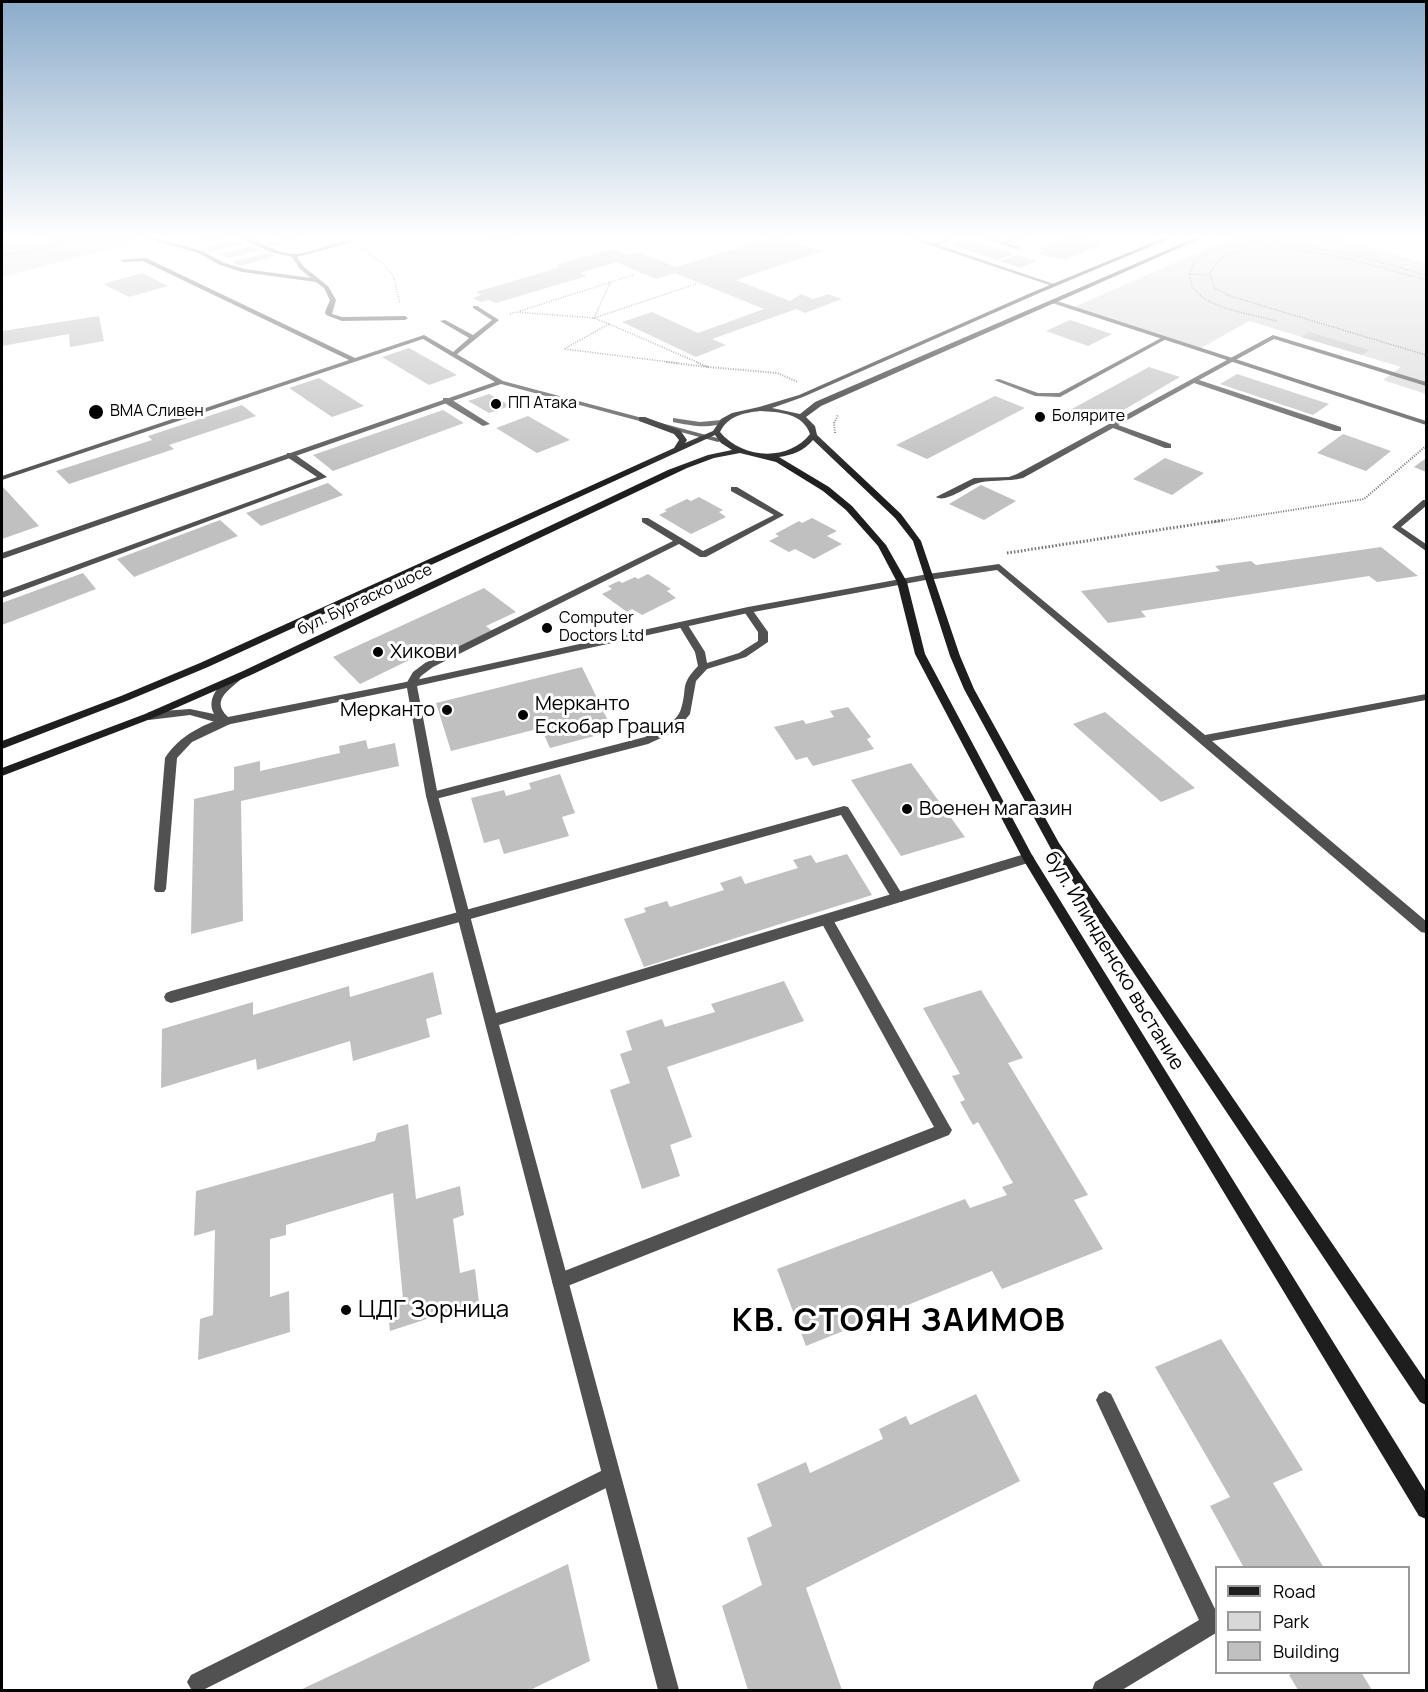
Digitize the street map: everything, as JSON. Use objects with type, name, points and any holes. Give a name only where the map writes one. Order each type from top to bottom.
[{"type":"main road","points":[[813,436],[810,442],[799,449],[765,455],[739,451],[721,440],[716,432],[721,422],[737,413],[760,409],[801,396],[983,316]]},
{"type":"main road","points":[[760,409],[789,412],[801,417],[818,404],[1022,316]]},
{"type":"main road","name":"бул. Илинденско въстание","points":[[801,417],[811,425],[813,436],[837,461],[891,509],[917,541],[955,656],[969,689],[1055,846],[1426,1396]]},
{"type":"main road","points":[[642,419],[678,433],[683,440],[678,448]]},
{"type":"main road","name":"бул. Бургаско шосе","points":[[2,745],[125,698],[204,664],[716,432]]},
{"type":"main road","name":"бул. Бургаско шосе","points":[[2,772],[149,716],[247,673],[631,490],[693,463],[723,453],[739,451]]},
{"type":"main road","name":"бул. Илинденско въстание","points":[[765,455],[811,478],[849,508],[882,545],[902,582],[920,654],[1028,858],[1426,1509]]},
{"type":"street","points":[[262,316],[354,360]]},
{"type":"street","points":[[333,316],[335,318],[405,318]]},
{"type":"street","points":[[454,354],[496,320],[490,316]]},
{"type":"street","points":[[1097,316],[1426,423]]},
{"type":"street","points":[[444,321],[473,338]]},
{"type":"street","points":[[2,478],[424,337],[501,382],[721,440]]},
{"type":"street","points":[[940,497],[976,480],[1009,479],[1020,476],[1272,337],[1426,384]]},
{"type":"street","points":[[997,380],[1037,395],[1055,396],[1165,338]]},
{"type":"street","points":[[1195,381],[1338,429]]},
{"type":"street","points":[[2,556],[501,382]]},
{"type":"street","points":[[446,400],[486,423]]},
{"type":"street","points":[[595,407],[700,424],[721,422]]},
{"type":"street","points":[[1114,426],[1168,446]]},
{"type":"street","points":[[2,595],[323,477],[290,455]]},
{"type":"street","points":[[645,520],[703,555],[780,515],[734,489]]},
{"type":"street","points":[[1426,502],[1396,527],[1426,548]]},
{"type":"street","points":[[668,1690],[432,796],[411,684],[417,674],[429,665],[678,541]]},
{"type":"street","points":[[160,889],[171,758],[177,746],[189,737],[226,721],[411,684],[748,610],[928,577],[999,567],[1426,928]]},
{"type":"street","points":[[432,796],[648,740],[672,728],[686,712],[692,680],[703,667],[751,652],[763,642],[763,632],[748,610]]},
{"type":"street","points":[[683,624],[700,652],[703,667]]},
{"type":"street","points":[[226,721],[215,709],[215,700],[226,685],[247,673]]},
{"type":"street","points":[[1205,739],[1426,697]]},
{"type":"street","points":[[149,716],[190,712],[226,721]]},
{"type":"street","points":[[171,997],[844,810],[897,898]]},
{"type":"street","points":[[491,1021],[1028,858]]},
{"type":"street","points":[[560,1281],[944,1130],[826,920]]},
{"type":"street","points":[[1102,1690],[1212,1624],[1105,1400]]},
{"type":"street","points":[[198,1682],[611,1475]]},
{"type":"path","points":[[494,318],[501,316]]},
{"type":"path","points":[[567,316],[594,318],[708,367]]},
{"type":"path","points":[[594,318],[600,316]]},
{"type":"path","points":[[1260,316],[1276,321]]},
{"type":"path","points":[[1296,316],[1426,355]]},
{"type":"path","points":[[1313,327],[1319,323]]},
{"type":"path","points":[[609,324],[564,349],[777,373],[799,382]]},
{"type":"path","points":[[1379,347],[1384,343]]},
{"type":"path","points":[[1004,554],[1364,499],[1426,446]]},
{"type":"green space","points":[[1102,316],[1426,316],[1426,394],[1383,380],[1401,367],[1249,321],[1201,348]]},
{"type":"building","points":[[99,316],[104,341],[70,347],[69,334],[2,346],[2,331]]},
{"type":"building","points":[[640,316],[661,316],[698,333],[745,316],[777,316],[712,339],[726,345],[696,357],[622,322]]},
{"type":"building","points":[[1070,320],[1112,334],[1088,346],[1046,331]]},
{"type":"building","points":[[1309,332],[1369,350],[1362,355],[1301,337]]},
{"type":"building","points":[[409,348],[457,375],[429,385],[382,357]]},
{"type":"building","points":[[1149,367],[1180,377],[1103,422],[1070,410]]},
{"type":"building","points":[[1237,374],[1329,404],[1313,415],[1220,384]]},
{"type":"building","points":[[319,378],[364,406],[332,417],[289,388]]},
{"type":"building","points":[[489,394],[510,406],[489,413],[468,401]]},
{"type":"building","points":[[995,396],[1025,408],[927,459],[896,445]]},
{"type":"building","points":[[242,405],[256,416],[169,445],[174,449],[69,484],[56,471],[152,440],[148,436]]},
{"type":"building","points":[[443,410],[464,423],[333,471],[313,455]]},
{"type":"building","points":[[528,416],[570,440],[537,453],[496,428]]},
{"type":"building","points":[[1343,434],[1391,451],[1366,471],[1317,453]]},
{"type":"building","points":[[1165,458],[1204,473],[1172,495],[1133,479]]},
{"type":"building","points":[[1426,458],[1426,472],[1414,467]]},
{"type":"building","points":[[328,483],[343,495],[261,526],[246,513]]},
{"type":"building","points":[[981,485],[1016,501],[984,520],[949,504]]},
{"type":"building","points":[[2,486],[39,526],[2,539]]},
{"type":"building","points":[[699,497],[723,510],[719,512],[726,517],[691,534],[659,515],[667,511],[664,510],[687,499],[691,501]]},
{"type":"building","points":[[812,518],[837,531],[827,536],[842,544],[814,559],[795,549],[789,552],[769,541],[779,536],[775,534],[799,521],[802,523]]},
{"type":"building","points":[[220,520],[238,536],[134,577],[117,559]]},
{"type":"building","points":[[1381,547],[1418,576],[1377,582],[1369,576],[1141,611],[1146,617],[1108,623],[1081,591],[1220,571],[1215,566],[1251,561],[1256,565]]},
{"type":"building","points":[[83,573],[96,589],[2,625],[2,603]]},
{"type":"building","points":[[648,574],[671,589],[667,591],[676,598],[642,615],[632,609],[627,612],[602,594],[612,589],[608,586],[619,581],[622,583]]},
{"type":"building","points":[[484,588],[516,612],[486,626],[493,632],[442,657],[432,649],[360,684],[333,657]]},
{"type":"building","name":"Мерканто Ескобар Грация","points":[[582,667],[613,731],[550,748],[541,728],[451,751],[436,703]]},
{"type":"building","points":[[848,707],[871,737],[867,739],[874,749],[813,766],[807,757],[796,760],[774,727],[803,720],[806,724],[834,717],[830,711]]},
{"type":"building","points":[[1105,712],[1195,788],[1161,802],[1073,724]]},
{"type":"building","points":[[366,740],[368,749],[395,743],[399,766],[241,801],[243,921],[191,934],[194,799],[234,790],[234,767],[260,761],[260,771],[340,753],[339,746]]},
{"type":"building","name":"Военен магазин","points":[[911,763],[965,837],[901,856],[851,780]]},
{"type":"building","points":[[560,774],[575,813],[562,817],[569,836],[504,854],[499,839],[484,843],[471,798],[504,790],[506,796],[531,789],[529,783]]},
{"type":"building","points":[[847,854],[872,895],[644,967],[624,919],[646,912],[644,908],[667,901],[670,907],[724,890],[720,883],[741,876],[745,884],[798,868],[793,860],[811,855],[816,863]]},
{"type":"building","points":[[433,972],[442,1014],[426,1019],[430,1037],[353,1061],[350,1041],[257,1070],[256,1059],[161,1088],[162,1029],[253,1002],[253,1015],[349,986],[350,997]]},
{"type":"building","points":[[784,981],[804,1021],[667,1067],[692,1137],[670,1145],[680,1176],[642,1189],[610,1090],[630,1083],[620,1054],[632,1050],[626,1031],[662,1019],[665,1027],[715,1012],[711,1004]]},
{"type":"building","points":[[981,990],[1023,1058],[1008,1063],[1088,1195],[1074,1200],[1103,1249],[1002,1289],[992,1271],[806,1346],[777,1269],[965,1199],[970,1208],[1007,1195],[1002,1187],[1013,1183],[978,1122],[973,1125],[960,1102],[965,1100],[952,1076],[960,1074],[923,1008]]},
{"type":"building","points":[[408,1124],[416,1199],[460,1186],[464,1215],[453,1219],[460,1273],[475,1269],[479,1302],[390,1331],[387,1305],[403,1299],[393,1193],[286,1225],[286,1235],[270,1239],[270,1297],[289,1291],[290,1332],[198,1360],[200,1319],[213,1315],[215,1230],[194,1236],[196,1191],[375,1141],[377,1133]]},
{"type":"building","points":[[1221,1339],[1303,1470],[1273,1483],[1323,1566],[1243,1566],[1210,1506],[1230,1497],[1155,1367]]},
{"type":"building","points":[[976,1394],[1020,1481],[806,1588],[842,1690],[748,1690],[722,1606],[762,1585],[747,1538],[772,1526],[757,1484],[806,1462],[810,1473],[883,1439],[879,1429],[906,1416],[910,1425]]},
{"type":"building","points":[[568,1564],[590,1661],[530,1690],[300,1690]]},
{"type":"building","points":[[1362,1674],[1372,1690],[1298,1690],[1289,1675]]},
{"type":"place","name":"ПП Атака","points":[[496,404]]},
{"type":"place","name":"ВМА Сливен","points":[[96,412]]},
{"type":"place","name":"Болярите","points":[[1040,417]]},
{"type":"place","name":"Computer Doctors Ltd","points":[[547,628]]},
{"type":"place","name":"Хикови","points":[[378,652]]},
{"type":"place","name":"Мерканто","points":[[447,710]]},
{"type":"place","name":"Мерканто Ескобар Грация","points":[[523,715]]},
{"type":"place","name":"Военен магазин","points":[[907,809]]},
{"type":"place","name":"ЦДГ Зорница","points":[[346,1310]]},
{"type":"district","name":"КВ. СТОЯН ЗАИМОВ","points":[[899,1322]]}]
